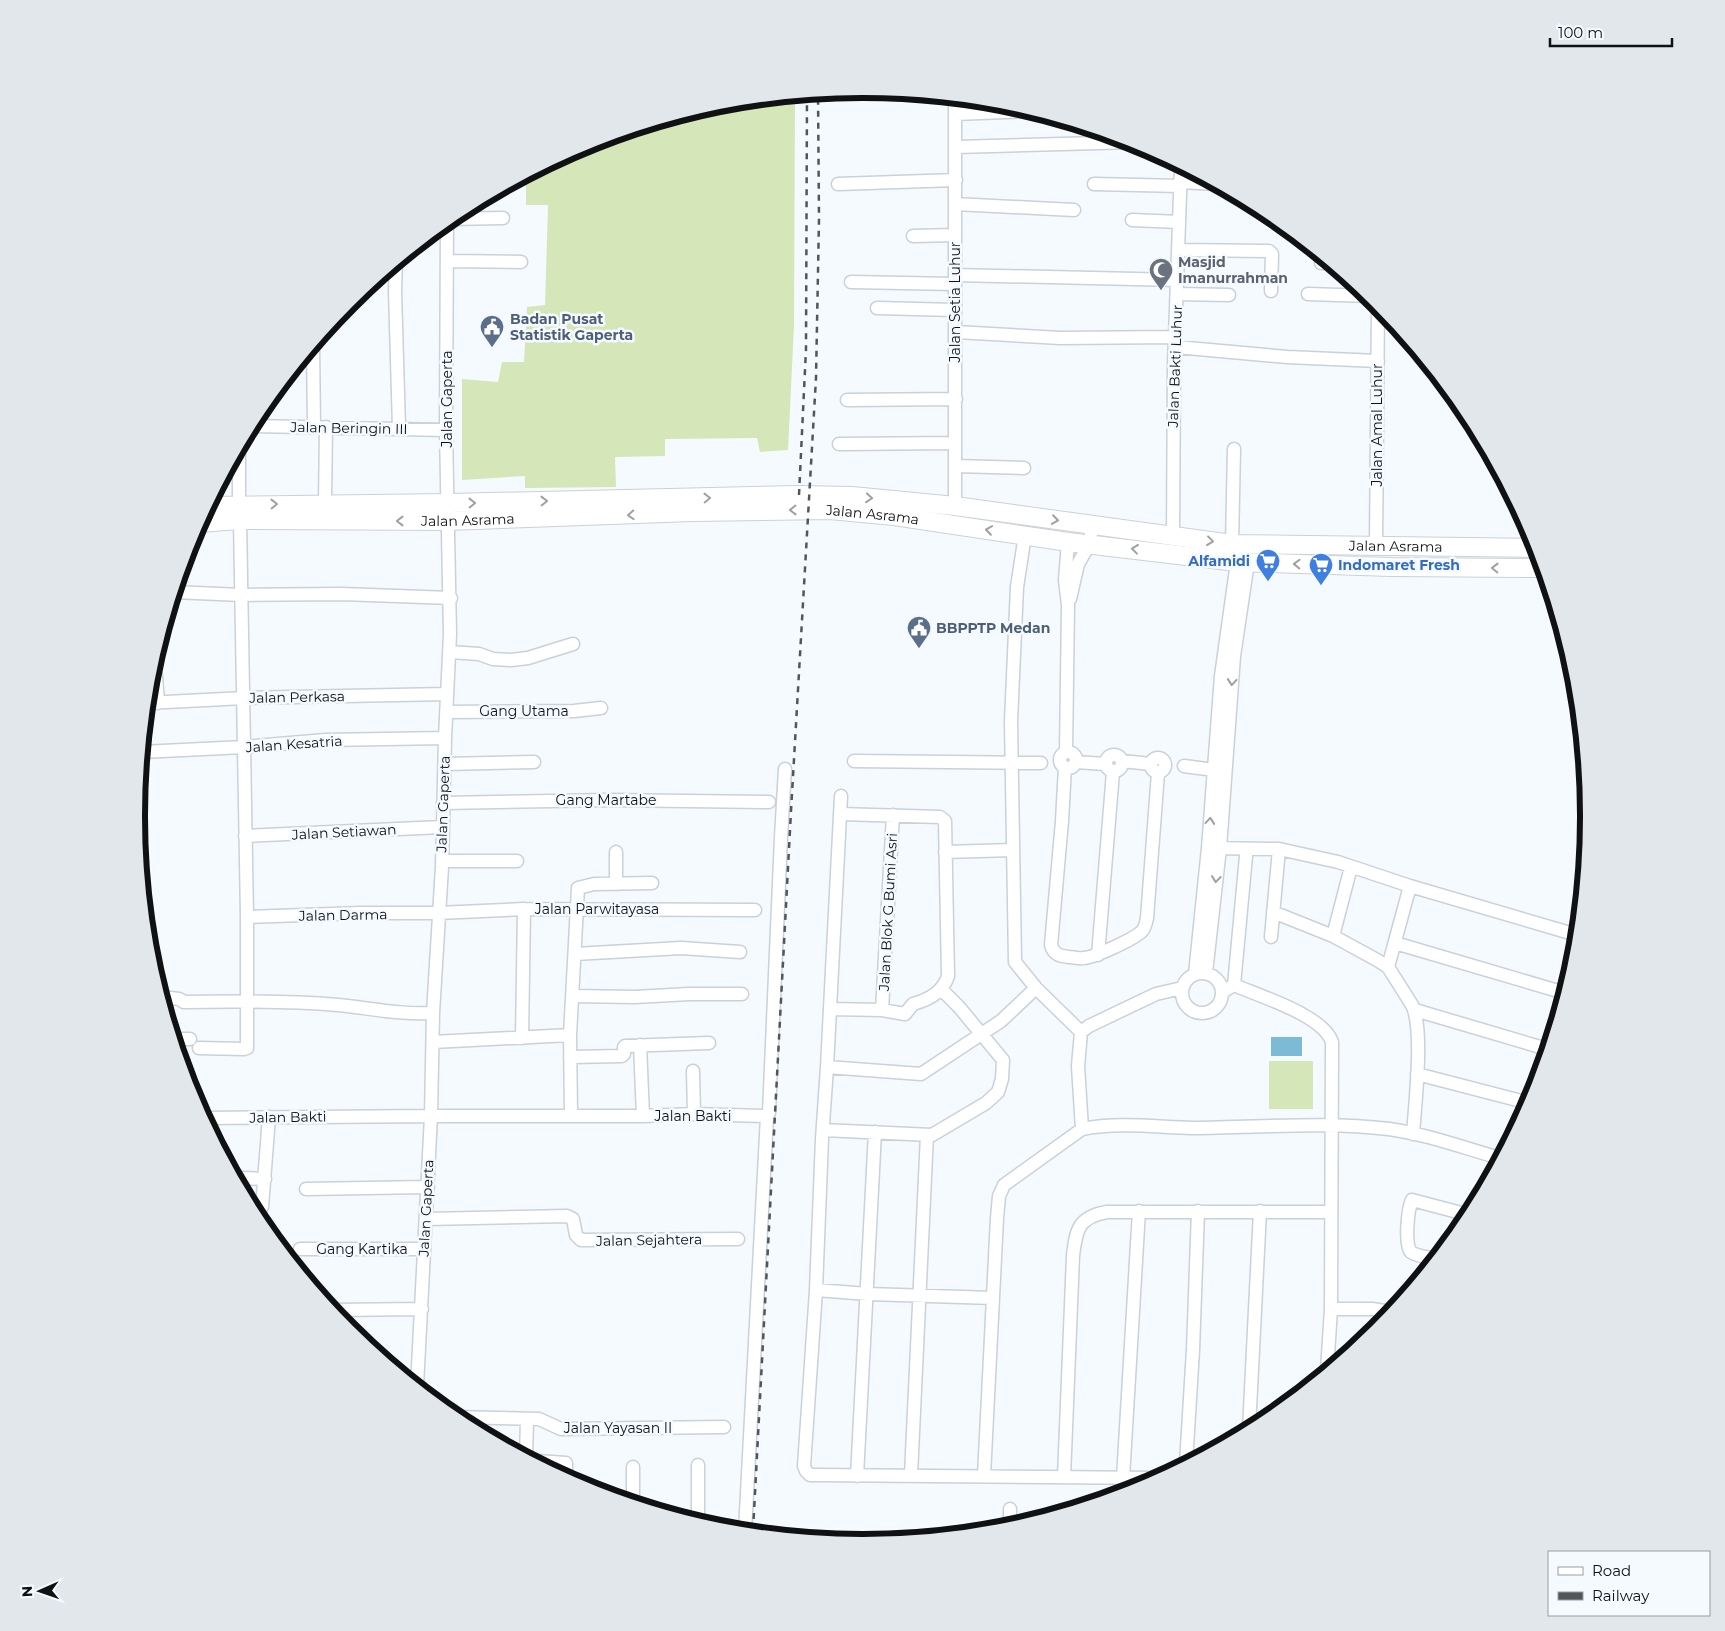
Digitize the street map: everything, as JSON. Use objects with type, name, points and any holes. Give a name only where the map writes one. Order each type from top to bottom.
[{"type":"highway","name":"Jalan Asrama","points":[[209,520],[239,512],[325,503],[448,503],[810,495],[852,496],[955,506],[1232,544],[1529,548]]},
{"type":"highway","name":"Jalan Asrama","points":[[215,507],[239,512],[448,521],[692,512],[830,510],[894,516],[1024,543],[1090,543],[1243,562],[1390,568],[1536,568]]},
{"type":"street","name":"Jalan Setia Luhur","points":[[955,104],[955,506]]},
{"type":"street","points":[[956,114],[1005,111]]},
{"type":"street","points":[[956,147],[1111,143]]},
{"type":"street","name":"Jalan Bakti Luhur","points":[[1173,537],[1175,342],[1181,173]]},
{"type":"street","points":[[838,184],[956,180]]},
{"type":"street","points":[[1094,184],[1203,184]]},
{"type":"street","points":[[955,204],[1074,210]]},
{"type":"street","points":[[463,219],[503,218]]},
{"type":"street","points":[[1132,220],[1180,222]]},
{"type":"street","name":"Jalan Gaperta","points":[[417,1379],[428,1187],[433,1013],[442,861],[445,738],[450,644],[451,598],[446,430],[448,230]]},
{"type":"street","points":[[913,236],[955,235]]},
{"type":"street","points":[[1179,250],[1269,251],[1272,254],[1271,291]]},
{"type":"street","points":[[447,261],[521,262]]},
{"type":"street","points":[[396,270],[399,428]]},
{"type":"street","points":[[851,282],[1178,280]]},
{"type":"street","points":[[1177,294],[1229,295]]},
{"type":"street","points":[[1308,294],[1357,296]]},
{"type":"street","points":[[877,308],[955,310]]},
{"type":"street","name":"Jalan Amal Luhur","points":[[1376,546],[1378,316]]},
{"type":"street","points":[[956,332],[1175,342],[1287,357],[1378,361]]},
{"type":"street","points":[[314,353],[325,503]]},
{"type":"street","points":[[847,400],[956,399]]},
{"type":"street","name":"Jalan Beringin III","points":[[260,426],[446,430]]},
{"type":"street","points":[[839,444],[955,443]]},
{"type":"street","points":[[1232,544],[1234,449]]},
{"type":"street","points":[[181,1040],[246,1049],[247,917],[239,460]]},
{"type":"street","points":[[956,466],[1024,468]]},
{"type":"street","points":[[1092,526],[1090,543],[1072,563],[1065,580],[1068,605],[1066,752],[1074,754],[1062,821],[1051,945],[1055,953],[1062,956],[1086,958],[1098,954],[1141,932],[1146,924],[1155,768],[1122,761],[1117,755],[1109,756],[1098,954]]},
{"type":"street","points":[[1068,542],[1072,563]]},
{"type":"street","points":[[1024,543],[1017,587],[1011,721],[1015,962],[1036,988],[1081,1032]]},
{"type":"street","points":[[1214,848],[1214,770],[1243,562]]},
{"type":"street","points":[[181,592],[241,595],[342,594],[451,598]]},
{"type":"street","points":[[450,644],[493,659],[511,660],[528,658],[573,644]]},
{"type":"street","points":[[1200,973],[1214,848],[1229,654]]},
{"type":"street","name":"Jalan Perkasa","points":[[154,703],[244,698],[447,694]]},
{"type":"street","name":"Gang Utama","points":[[446,712],[574,711],[601,708]]},
{"type":"street","name":"Jalan Kesatria","points":[[148,752],[244,747],[326,740],[445,738]]},
{"type":"street","points":[[854,761],[1041,763]]},
{"type":"street","points":[[445,764],[534,762]]},
{"type":"street","points":[[1071,765],[1109,768]]},
{"type":"street","points":[[1184,766],[1214,770]]},
{"type":"street","points":[[745,1523],[767,1116],[769,1113],[785,769]]},
{"type":"street","points":[[841,796],[816,1290],[804,1466],[806,1471],[810,1475],[857,1476],[1139,1478]]},
{"type":"street","name":"Gang Martabe","points":[[443,803],[610,800],[769,802]]},
{"type":"street","points":[[830,1009],[882,1010],[905,1014],[913,1004],[923,1002],[941,989],[945,985],[948,976],[946,824],[940,817],[840,814]]},
{"type":"street","name":"Jalan Blok G Bumi Asri","points":[[882,1010],[893,815]]},
{"type":"street","name":"Jalan Setiawan","points":[[245,836],[442,827]]},
{"type":"street","points":[[1214,848],[1279,849],[1338,862],[1351,868],[1410,886],[1570,933]]},
{"type":"street","points":[[1271,936],[1279,849]]},
{"type":"street","points":[[945,852],[1013,850]]},
{"type":"street","points":[[616,852],[616,884]]},
{"type":"street","points":[[1234,985],[1246,856]]},
{"type":"street","points":[[442,861],[517,861]]},
{"type":"street","points":[[1333,936],[1351,868]]},
{"type":"street","points":[[571,1115],[570,1035],[578,887],[594,884],[652,883]]},
{"type":"street","points":[[1388,967],[1410,886]]},
{"type":"street","points":[[522,1038],[524,909]]},
{"type":"street","name":"Jalan Parwitayasa","points":[[438,914],[524,909],[755,910]]},
{"type":"street","points":[[1273,912],[1333,936],[1388,967],[1415,1010],[1417,1024],[1417,1074],[1413,1134]]},
{"type":"street","name":"Jalan Darma","points":[[247,917],[438,914]]},
{"type":"street","points":[[1395,943],[1559,990]]},
{"type":"street","points":[[575,954],[676,948],[740,952]]},
{"type":"street","points":[[1200,973],[1217,980],[1222,992],[1218,1005],[1212,1010],[1200,1013],[1188,1007],[1182,995],[1182,988],[1189,977],[1200,973]]},
{"type":"street","points":[[1222,992],[1234,985]]},
{"type":"street","points":[[1234,985],[1308,1016],[1330,1036],[1333,1048],[1331,1309],[1328,1362]]},
{"type":"street","points":[[827,1067],[921,1074],[1001,1020],[1036,988]]},
{"type":"street","points":[[1082,1129],[1078,1066],[1081,1032],[1089,1026],[1156,994],[1182,988]]},
{"type":"street","points":[[823,1130],[927,1135],[937,1133],[986,1103],[998,1092],[1001,1086],[1003,1060],[941,989]]},
{"type":"street","points":[[573,996],[635,997],[742,994]]},
{"type":"street","points":[[168,998],[179,999],[184,1002],[335,1005],[388,1012],[433,1013]]},
{"type":"street","points":[[1415,1010],[1542,1047]]},
{"type":"street","points":[[433,1042],[570,1035]]},
{"type":"street","points":[[570,1057],[622,1056],[624,1055],[624,1046],[709,1043]]},
{"type":"street","points":[[640,1045],[643,1116]]},
{"type":"street","points":[[693,1071],[694,1114]]},
{"type":"street","points":[[1417,1074],[1521,1101]]},
{"type":"street","name":"Jalan Bakti","points":[[212,1118],[643,1116],[694,1114],[767,1116]]},
{"type":"street","points":[[262,1207],[269,1117]]},
{"type":"street","points":[[984,1476],[1000,1190],[1010,1179],[1082,1129],[1105,1126],[1192,1128],[1332,1126],[1390,1129],[1494,1156]]},
{"type":"street","points":[[857,1476],[875,1132]]},
{"type":"street","points":[[911,1475],[927,1135]]},
{"type":"street","points":[[244,1178],[265,1179]]},
{"type":"street","points":[[306,1189],[428,1187]]},
{"type":"street","points":[[1428,1257],[1414,1253],[1410,1250],[1407,1243],[1410,1202],[1413,1199],[1460,1212]]},
{"type":"street","points":[[1064,1477],[1072,1275],[1077,1230],[1096,1214],[1139,1211],[1331,1212]]},
{"type":"street","points":[[1123,1478],[1139,1211]]},
{"type":"street","points":[[1186,1456],[1193,1350],[1198,1211]]},
{"type":"street","points":[[1249,1419],[1260,1211]]},
{"type":"street","name":"Jalan Sejahtera","points":[[426,1219],[567,1216],[574,1219],[576,1235],[581,1240],[738,1239]]},
{"type":"street","name":"Gang Kartika","points":[[300,1249],[424,1249]]},
{"type":"street","points":[[816,1290],[868,1294],[993,1298]]},
{"type":"street","points":[[343,1310],[422,1309]]},
{"type":"street","points":[[1331,1309],[1381,1311]]},
{"type":"street","name":"Jalan Yayasan II","points":[[473,1418],[542,1420],[561,1428],[724,1428]]},
{"type":"street","points":[[526,1449],[527,1420]]},
{"type":"street","points":[[553,1463],[566,1463],[566,1469]]},
{"type":"street","points":[[698,1465],[698,1514]]},
{"type":"street","points":[[633,1467],[633,1495]]},
{"type":"street","points":[[1010,1509],[1010,1518]]},
{"type":"green space","points":[[795,101],[794,325],[788,450],[760,452],[757,438],[665,439],[665,456],[615,457],[616,487],[525,488],[525,476],[462,480],[462,379],[498,382],[502,362],[524,362],[527,307],[545,305],[548,205],[526,205],[526,182],[588,152],[677,122],[722,111]]},
{"type":"green space","points":[[1269,1061],[1313,1061],[1313,1109],[1269,1109]]},
{"type":"water","points":[[1271,1037],[1302,1037],[1302,1056],[1271,1056]]},
{"type":"railway","points":[[753,1525],[816,378],[819,219],[818,99]]},
{"type":"railway","points":[[799,495],[806,349],[807,100]]},
{"type":"place","name":"Masjid Imanurrahman","points":[[1161,291]]},
{"type":"place","name":"Badan Pusat Statistik Gaperta","points":[[492,348]]},
{"type":"place","name":"Alfamidi","points":[[1268,582]]},
{"type":"place","name":"Indomaret Fresh","points":[[1321,586]]},
{"type":"place","name":"BBPPTP Medan","points":[[919,649]]}]
